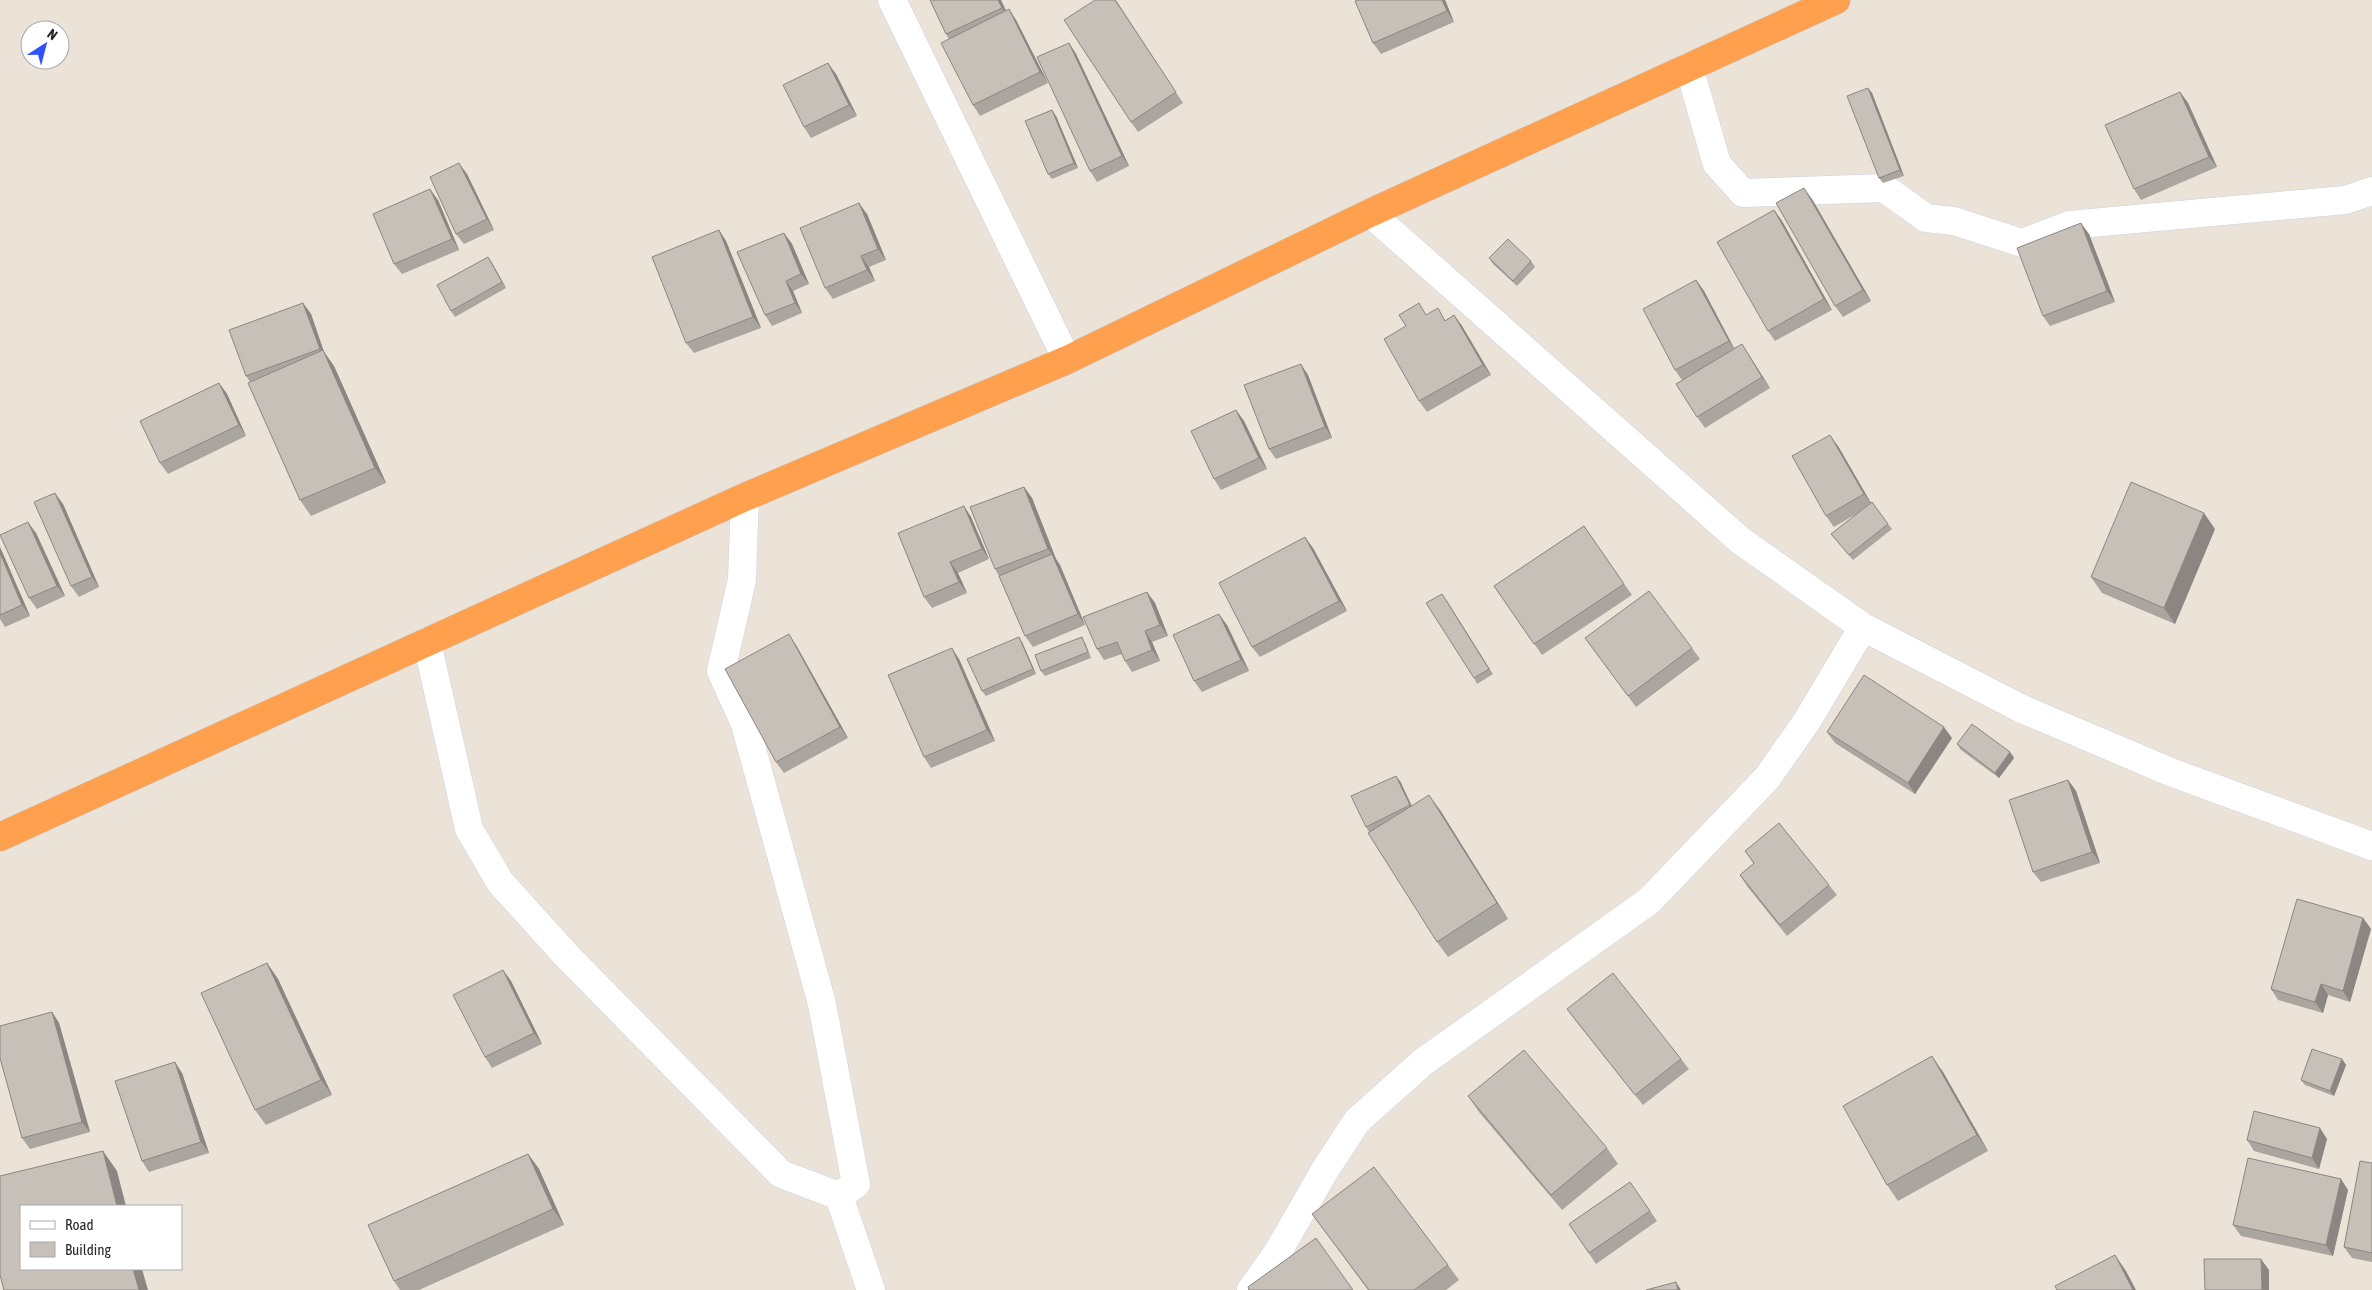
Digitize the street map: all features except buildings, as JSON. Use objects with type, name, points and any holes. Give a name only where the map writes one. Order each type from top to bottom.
[{"type":"highway","points":[[0,837],[745,497],[1067,360],[1370,213],[1836,0]]},
{"type":"street","points":[[892,0],[1067,360]]},
{"type":"street","points":[[1689,67],[1717,164],[1742,193],[1884,188],[1926,218],[1954,221],[2022,243],[2069,225],[2346,200],[2372,191]]},
{"type":"street","points":[[1370,213],[1742,541],[1863,627],[2029,712],[2168,771],[2372,846]]},
{"type":"street","points":[[745,497],[742,580],[722,671],[745,724],[822,1004],[856,1184],[839,1196]]},
{"type":"street","points":[[1251,1290],[1276,1255],[1325,1170],[1357,1121],[1424,1062],[1649,901],[1767,778],[1807,721],[1863,627]]},
{"type":"street","points":[[427,642],[469,829],[500,882],[566,955],[781,1174],[839,1196]]},
{"type":"street","points":[[839,1196],[871,1290]]}]
